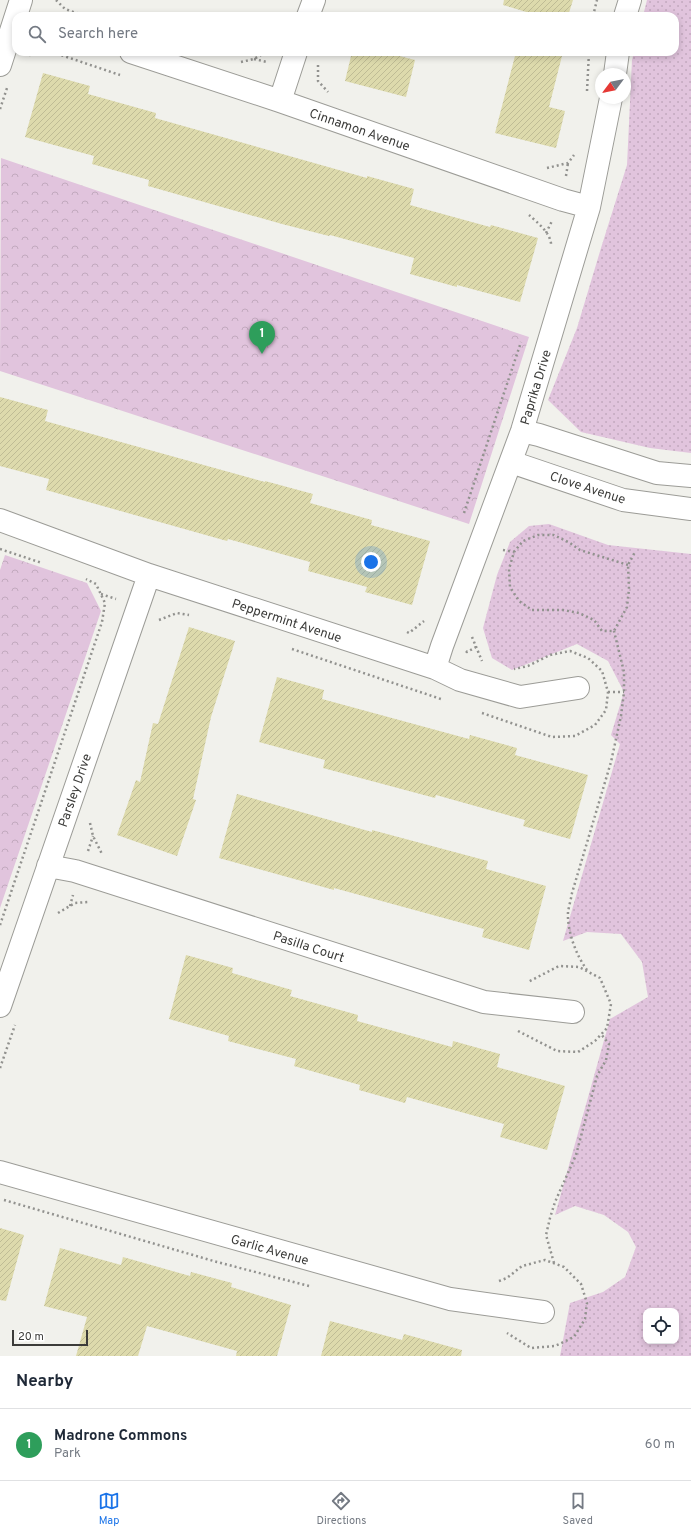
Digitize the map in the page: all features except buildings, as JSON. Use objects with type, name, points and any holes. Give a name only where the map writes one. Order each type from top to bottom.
[{"type":"street","points":[[310,12],[314,0]]},
{"type":"street","points":[[626,12],[630,0]]},
{"type":"street","points":[[0,65],[12,33]]},
{"type":"street","name":"Cinnamon Avenue","points":[[143,56],[280,101],[562,200],[590,208]]},
{"type":"street","points":[[280,101],[295,56]]},
{"type":"street","points":[[616,68],[617,56]]},
{"type":"street","name":"Paprika Drive","points":[[435,668],[522,432],[590,208],[610,104]]},
{"type":"street","points":[[522,432],[539,435],[657,473],[691,476]]},
{"type":"street","name":"Clove Avenue","points":[[511,462],[623,500],[691,509]]},
{"type":"street","name":"Peppermint Avenue","points":[[0,520],[149,575],[435,668],[460,680],[520,697],[578,688]]},
{"type":"street","name":"Parsley Drive","points":[[0,1006],[149,575]]},
{"type":"street","name":"Pasilla Court","points":[[48,866],[75,871],[484,1002],[573,1012]]},
{"type":"street","name":"Garlic Avenue","points":[[0,1172],[450,1299],[543,1312]]},
{"type":"path","points":[[56,0],[65,10],[72,12]]},
{"type":"path","points":[[594,12],[596,0]]},
{"type":"path","points":[[64,56],[127,77]]},
{"type":"path","points":[[587,92],[589,56]]},
{"type":"path","points":[[318,58],[318,81],[331,94]]},
{"type":"path","points":[[542,166],[550,168],[568,163],[576,152]]},
{"type":"path","points":[[524,210],[541,224],[551,241],[550,247]]},
{"type":"path","points":[[463,516],[524,335]]},
{"type":"path","points":[[614,631],[602,631],[594,620],[579,613],[563,610],[532,610],[519,601],[510,587],[509,569],[514,552],[523,541],[538,535],[554,535],[580,550],[628,565]]},
{"type":"path","points":[[0,549],[49,566]]},
{"type":"path","points":[[589,972],[581,962],[574,943],[568,912],[572,893],[611,762],[618,732],[624,692],[624,672],[614,631],[627,607],[629,589],[628,565],[635,552]]},
{"type":"path","points":[[0,925],[102,622],[105,603],[96,584],[83,578]]},
{"type":"path","points":[[156,624],[160,620],[177,613],[191,616]]},
{"type":"path","points":[[402,632],[410,633],[424,621],[427,616]]},
{"type":"path","points":[[470,631],[482,661],[487,664]]},
{"type":"path","points":[[288,648],[446,701]]},
{"type":"path","points":[[476,711],[552,737],[575,736],[595,725],[606,710],[608,692],[602,671],[588,658],[570,651],[550,655],[528,666],[512,670]]},
{"type":"path","points":[[608,692],[624,692]]},
{"type":"path","points":[[89,820],[93,836],[101,853],[107,856]]},
{"type":"path","points":[[55,917],[58,912],[75,902],[93,901]]},
{"type":"path","points":[[512,1030],[518,1031],[557,1051],[578,1052],[595,1041],[608,1028],[611,1004],[600,978],[579,967],[559,966],[526,983]]},
{"type":"path","points":[[0,1068],[16,1024]]},
{"type":"path","points":[[554,1263],[546,1235],[555,1202],[576,1155],[597,1076],[606,1060],[609,1044],[601,1034]]},
{"type":"green space","points":[[647,0],[691,0],[691,453],[650,448],[581,432],[548,400],[577,328],[627,165],[633,56],[679,56],[679,12],[644,12]]},
{"type":"green space","points":[[1,158],[529,337],[469,524],[0,371]]},
{"type":"green space","points":[[549,524],[608,545],[691,554],[691,1356],[560,1356],[570,1303],[603,1292],[625,1277],[636,1247],[628,1232],[604,1215],[575,1206],[555,1215],[610,1019],[648,997],[642,962],[621,934],[587,932],[563,941],[620,744],[611,735],[624,692],[608,661],[577,644],[512,670],[492,658],[483,628],[497,575],[510,542],[529,526]]},
{"type":"green space","points":[[5,555],[87,583],[101,611],[0,908],[0,570]]},
{"type":"place","name":"Madrone Commons","points":[[262,354]]}]
